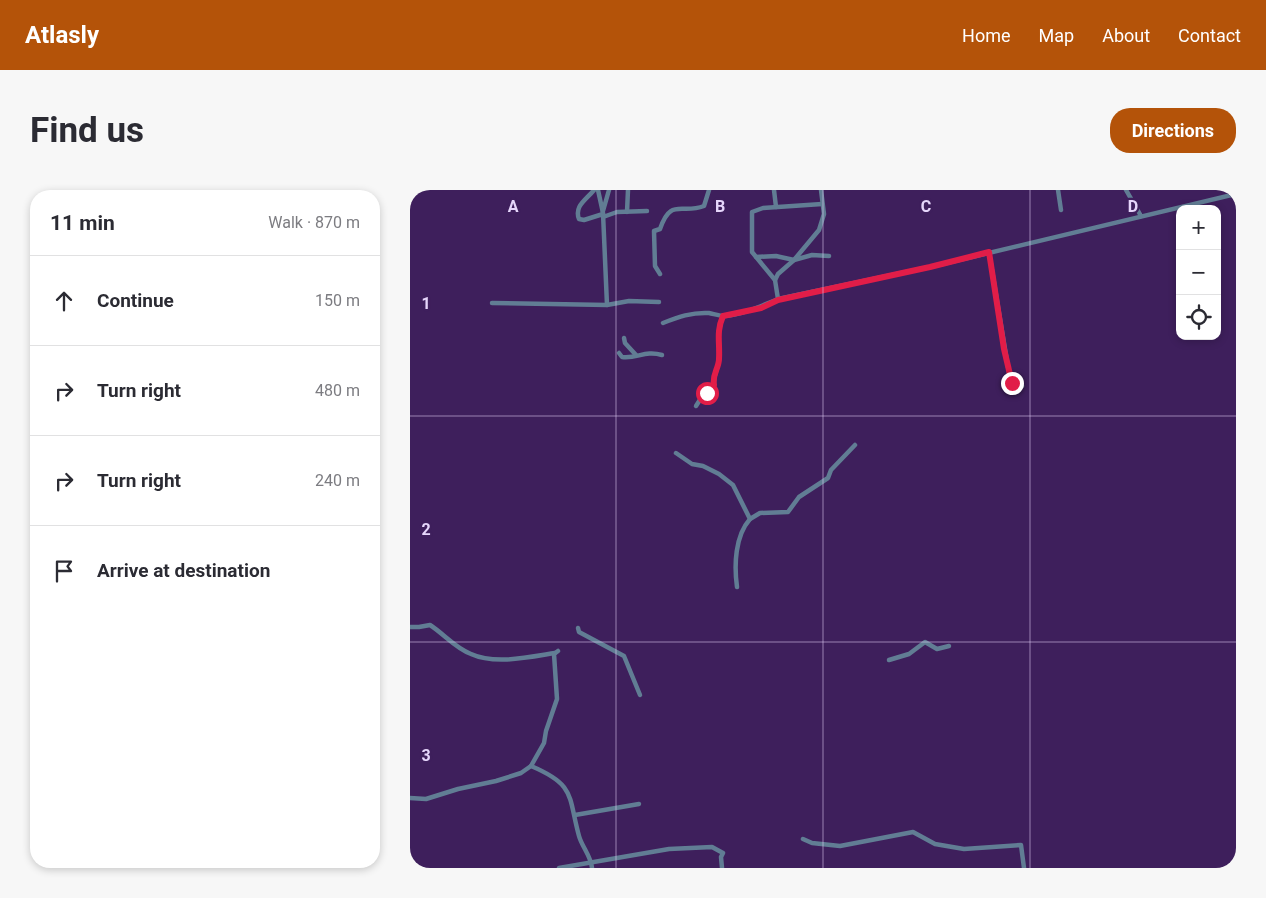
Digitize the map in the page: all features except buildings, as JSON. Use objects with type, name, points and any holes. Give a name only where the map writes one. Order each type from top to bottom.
[{"type":"street","points":[[594,190],[578,207],[577,216],[579,219],[584,220],[617,212],[646,212]]},
{"type":"street","points":[[598,190],[603,214],[607,305]]},
{"type":"street","points":[[603,214],[609,190]]},
{"type":"street","points":[[627,212],[628,190]]},
{"type":"street","points":[[660,274],[655,266],[654,231],[660,229],[664,216],[670,211],[704,206],[709,190]]},
{"type":"street","points":[[774,190],[776,207]]},
{"type":"street","points":[[775,280],[778,274],[794,260],[819,230],[824,214],[821,190]]},
{"type":"street","points":[[1058,190],[1061,210]]},
{"type":"street","points":[[1126,190],[1140,216]]},
{"type":"street","points":[[663,323],[689,314],[710,313],[723,316],[761,308],[778,300],[930,267],[1236,194]]},
{"type":"street","points":[[778,300],[775,280],[752,252],[752,212],[755,209],[822,204]]},
{"type":"street","points":[[989,252],[1010,379],[1012,383],[1022,386]]},
{"type":"street","points":[[756,257],[776,256],[794,260],[812,255],[830,256]]},
{"type":"street","points":[[492,303],[607,305],[629,301],[659,302]]},
{"type":"street","points":[[696,406],[714,385],[713,376],[720,360],[717,334],[723,316]]},
{"type":"street","points":[[624,338],[625,343],[636,355]]},
{"type":"street","points":[[619,353],[622,357],[628,358],[651,352],[662,355]]},
{"type":"street","points":[[737,587],[738,544],[742,529],[750,519],[760,513],[788,512],[799,497],[828,478],[831,470],[855,446]]},
{"type":"street","points":[[676,453],[692,464],[703,466],[719,474],[733,485],[750,519]]},
{"type":"street","points":[[410,626],[419,628],[430,625],[446,639],[471,655],[528,658],[557,652],[554,654],[557,699],[546,730],[544,743],[532,766],[521,773],[496,781],[458,789],[426,799],[410,798]]},
{"type":"street","points":[[578,628],[579,632],[624,656],[640,696]]},
{"type":"street","points":[[889,660],[909,654],[925,642],[937,649],[949,646]]},
{"type":"street","points":[[532,766],[566,788],[575,815],[578,834],[591,866]]},
{"type":"street","points":[[575,815],[638,804]]},
{"type":"street","points":[[803,839],[812,844],[840,846],[913,832],[935,844],[964,849],[1021,845],[1024,868]]},
{"type":"street","points":[[559,868],[591,866],[669,849],[712,846],[723,853],[721,857],[722,868]]},
{"type":"route","points":[[707,393],[714,385],[713,376],[720,360],[717,334],[723,316],[761,308],[778,300],[930,267],[989,252],[1004,349],[1012,383]]}]
